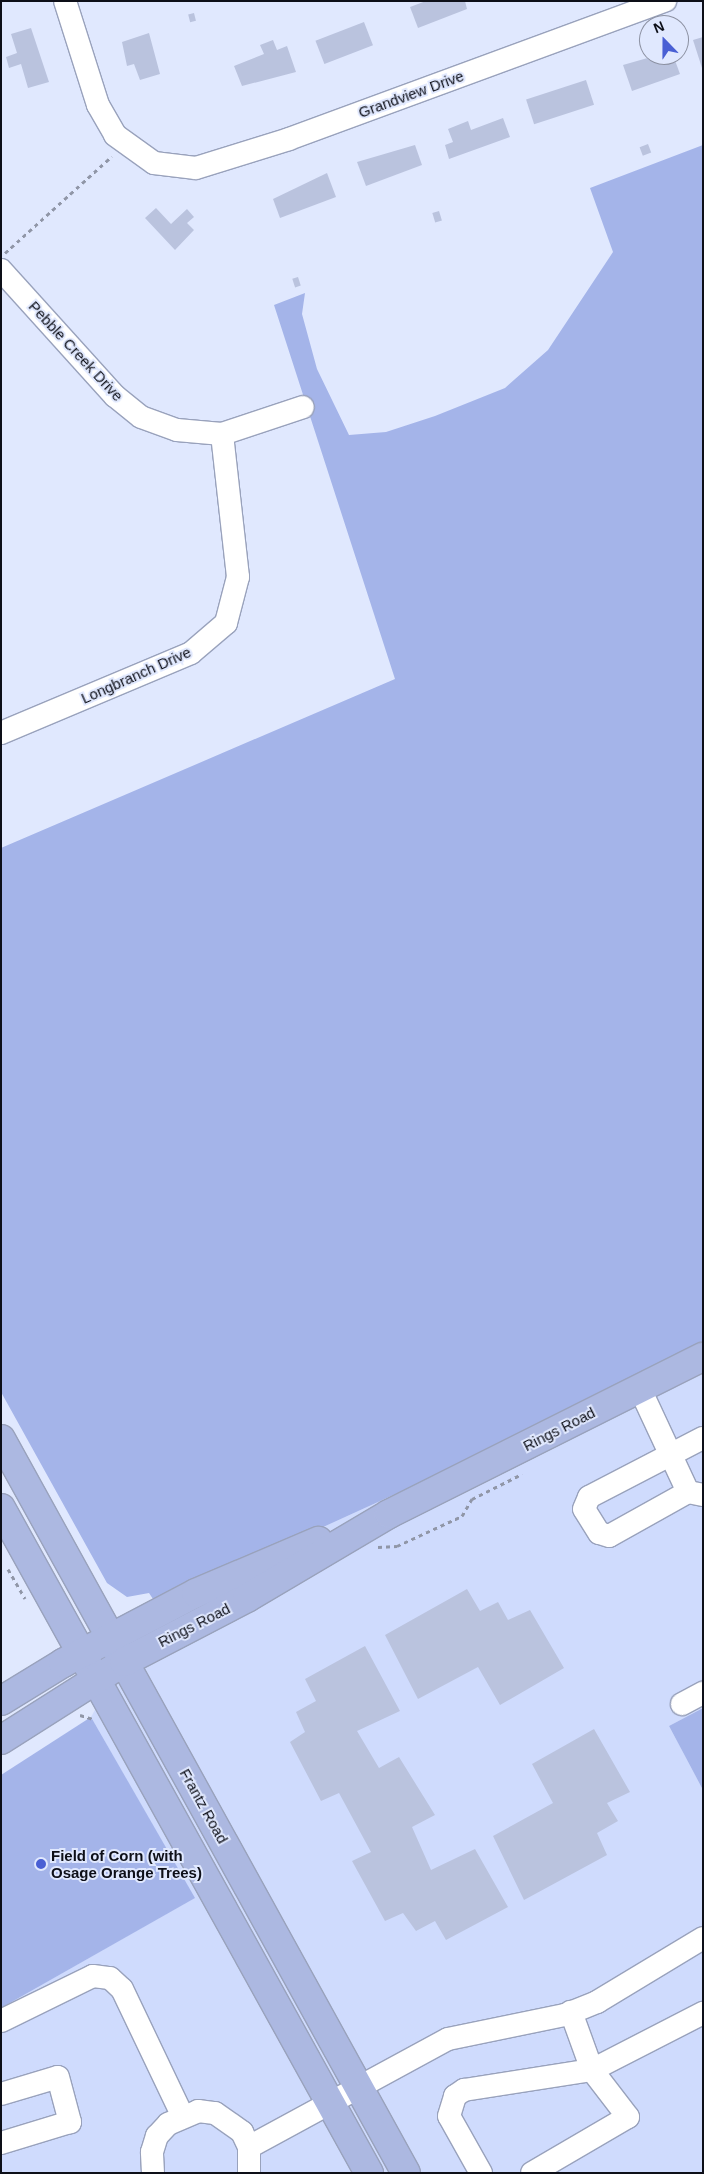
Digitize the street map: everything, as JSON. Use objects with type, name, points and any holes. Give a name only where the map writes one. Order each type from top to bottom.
[{"type":"main road","name":"Rings Road","points":[[1,1740],[101,1689],[124,1662],[247,1598],[389,1514],[703,1357]]},
{"type":"main road","name":"Frantz Road","points":[[1,1439],[406,2173]]},
{"type":"main road","points":[[1,1508],[369,2173]]},
{"type":"main road","name":"Rings Road","points":[[1,1701],[81,1653],[262,1562],[389,1514]]},
{"type":"street","points":[[66,1],[98,105],[126,144]]},
{"type":"street","name":"Grandview Drive","points":[[126,144],[154,163],[184,168],[220,164],[665,1]]},
{"type":"street","name":"Pebble Creek Drive","points":[[1,270],[116,396],[141,417],[177,430],[222,434],[303,407]]},
{"type":"street","name":"Longbranch Drive","points":[[1,733],[190,653],[226,623],[233,608],[238,577],[222,434]]},
{"type":"street","points":[[640,1389],[672,1455],[698,1493],[609,1536],[599,1533],[584,1509],[589,1497],[672,1455],[703,1438]]},
{"type":"street","points":[[682,1704],[703,1693]]},
{"type":"street","points":[[249,2147],[358,2085],[448,2039],[571,2012],[597,2002],[703,1938]]},
{"type":"street","points":[[1,2021],[93,1976],[110,1978],[122,1989],[182,2115]]},
{"type":"street","points":[[532,2173],[628,2117],[592,2070],[571,2012]]},
{"type":"street","points":[[481,2173],[449,2116],[455,2096],[464,2090],[592,2070],[703,2013]]},
{"type":"street","points":[[1,2094],[58,2077],[70,2122],[1,2143]]},
{"type":"street","points":[[153,2173],[152,2152],[158,2136],[182,2115],[215,2113],[242,2132],[249,2147],[249,2173]]},
{"type":"path","points":[[1,257],[126,144]]},
{"type":"path","points":[[372,1550],[397,1546],[462,1516],[472,1499],[530,1470]]},
{"type":"path","points":[[84,1716],[101,1689]]},
{"type":"shaded area","points":[[703,145],[703,1345],[492,1450],[275,1549],[247,1556],[155,1602],[149,1593],[127,1597],[107,1583],[1,1392],[1,848],[395,679],[274,305],[305,293],[302,314],[317,369],[349,435],[386,432],[435,416],[505,388],[548,350],[613,252],[590,188]]},
{"type":"shaded area","points":[[703,1345],[703,1708],[669,1726],[703,1790],[703,2173],[1,2173],[1,2008],[194,1898],[91,1717],[155,1602],[247,1556],[275,1549],[492,1450]]},
{"type":"shaded area","points":[[703,1708],[703,1790],[669,1726]]},
{"type":"shaded area","points":[[91,1717],[195,1898],[1,2008],[1,1775]]},
{"type":"building","points":[[426,1],[465,1],[467,9],[418,28],[410,7]]},
{"type":"building","points":[[194,13],[196,21],[190,22],[188,14]]},
{"type":"building","points":[[364,22],[373,45],[324,64],[315,41]]},
{"type":"building","points":[[31,28],[49,82],[28,88],[21,64],[9,68],[6,57],[17,53],[11,34]]},
{"type":"building","points":[[149,33],[160,74],[140,80],[134,64],[127,66],[122,42]]},
{"type":"building","points":[[703,37],[703,68],[702,68],[693,40]]},
{"type":"building","points":[[273,40],[277,50],[287,46],[296,72],[242,86],[234,66],[264,54],[260,45]]},
{"type":"building","points":[[639,60],[639,65],[677,65],[680,74],[632,91],[623,65]]},
{"type":"building","points":[[586,80],[594,105],[534,124],[526,99]]},
{"type":"building","points":[[503,118],[510,137],[449,159],[445,145],[453,142],[448,129],[468,121],[471,130]]},
{"type":"building","points":[[648,144],[651,152],[643,156],[640,147]]},
{"type":"building","points":[[415,145],[422,165],[366,186],[357,162]]},
{"type":"building","points":[[327,173],[336,197],[280,218],[273,199]]},
{"type":"building","points":[[156,208],[171,224],[187,209],[194,217],[187,223],[194,230],[175,250],[145,218]]},
{"type":"building","points":[[439,211],[442,221],[435,223],[432,213]]},
{"type":"building","points":[[298,277],[301,286],[295,287],[292,279]]},
{"type":"building","points":[[467,1589],[480,1611],[498,1602],[508,1620],[530,1610],[564,1668],[500,1705],[478,1667],[418,1699],[385,1635]]},
{"type":"building","points":[[365,1646],[400,1711],[357,1731],[379,1768],[399,1757],[435,1815],[412,1827],[431,1870],[475,1849],[508,1907],[446,1940],[435,1921],[416,1931],[403,1913],[385,1921],[352,1861],[371,1852],[339,1793],[321,1801],[290,1742],[305,1732],[296,1712],[316,1701],[305,1679]]},
{"type":"building","points":[[594,1729],[630,1792],[607,1803],[618,1821],[597,1833],[607,1855],[524,1900],[493,1836],[553,1803],[532,1764]]},
{"type":"place","name":"Field of Corn (with Osage Orange Trees)","points":[[41,1864]]}]
